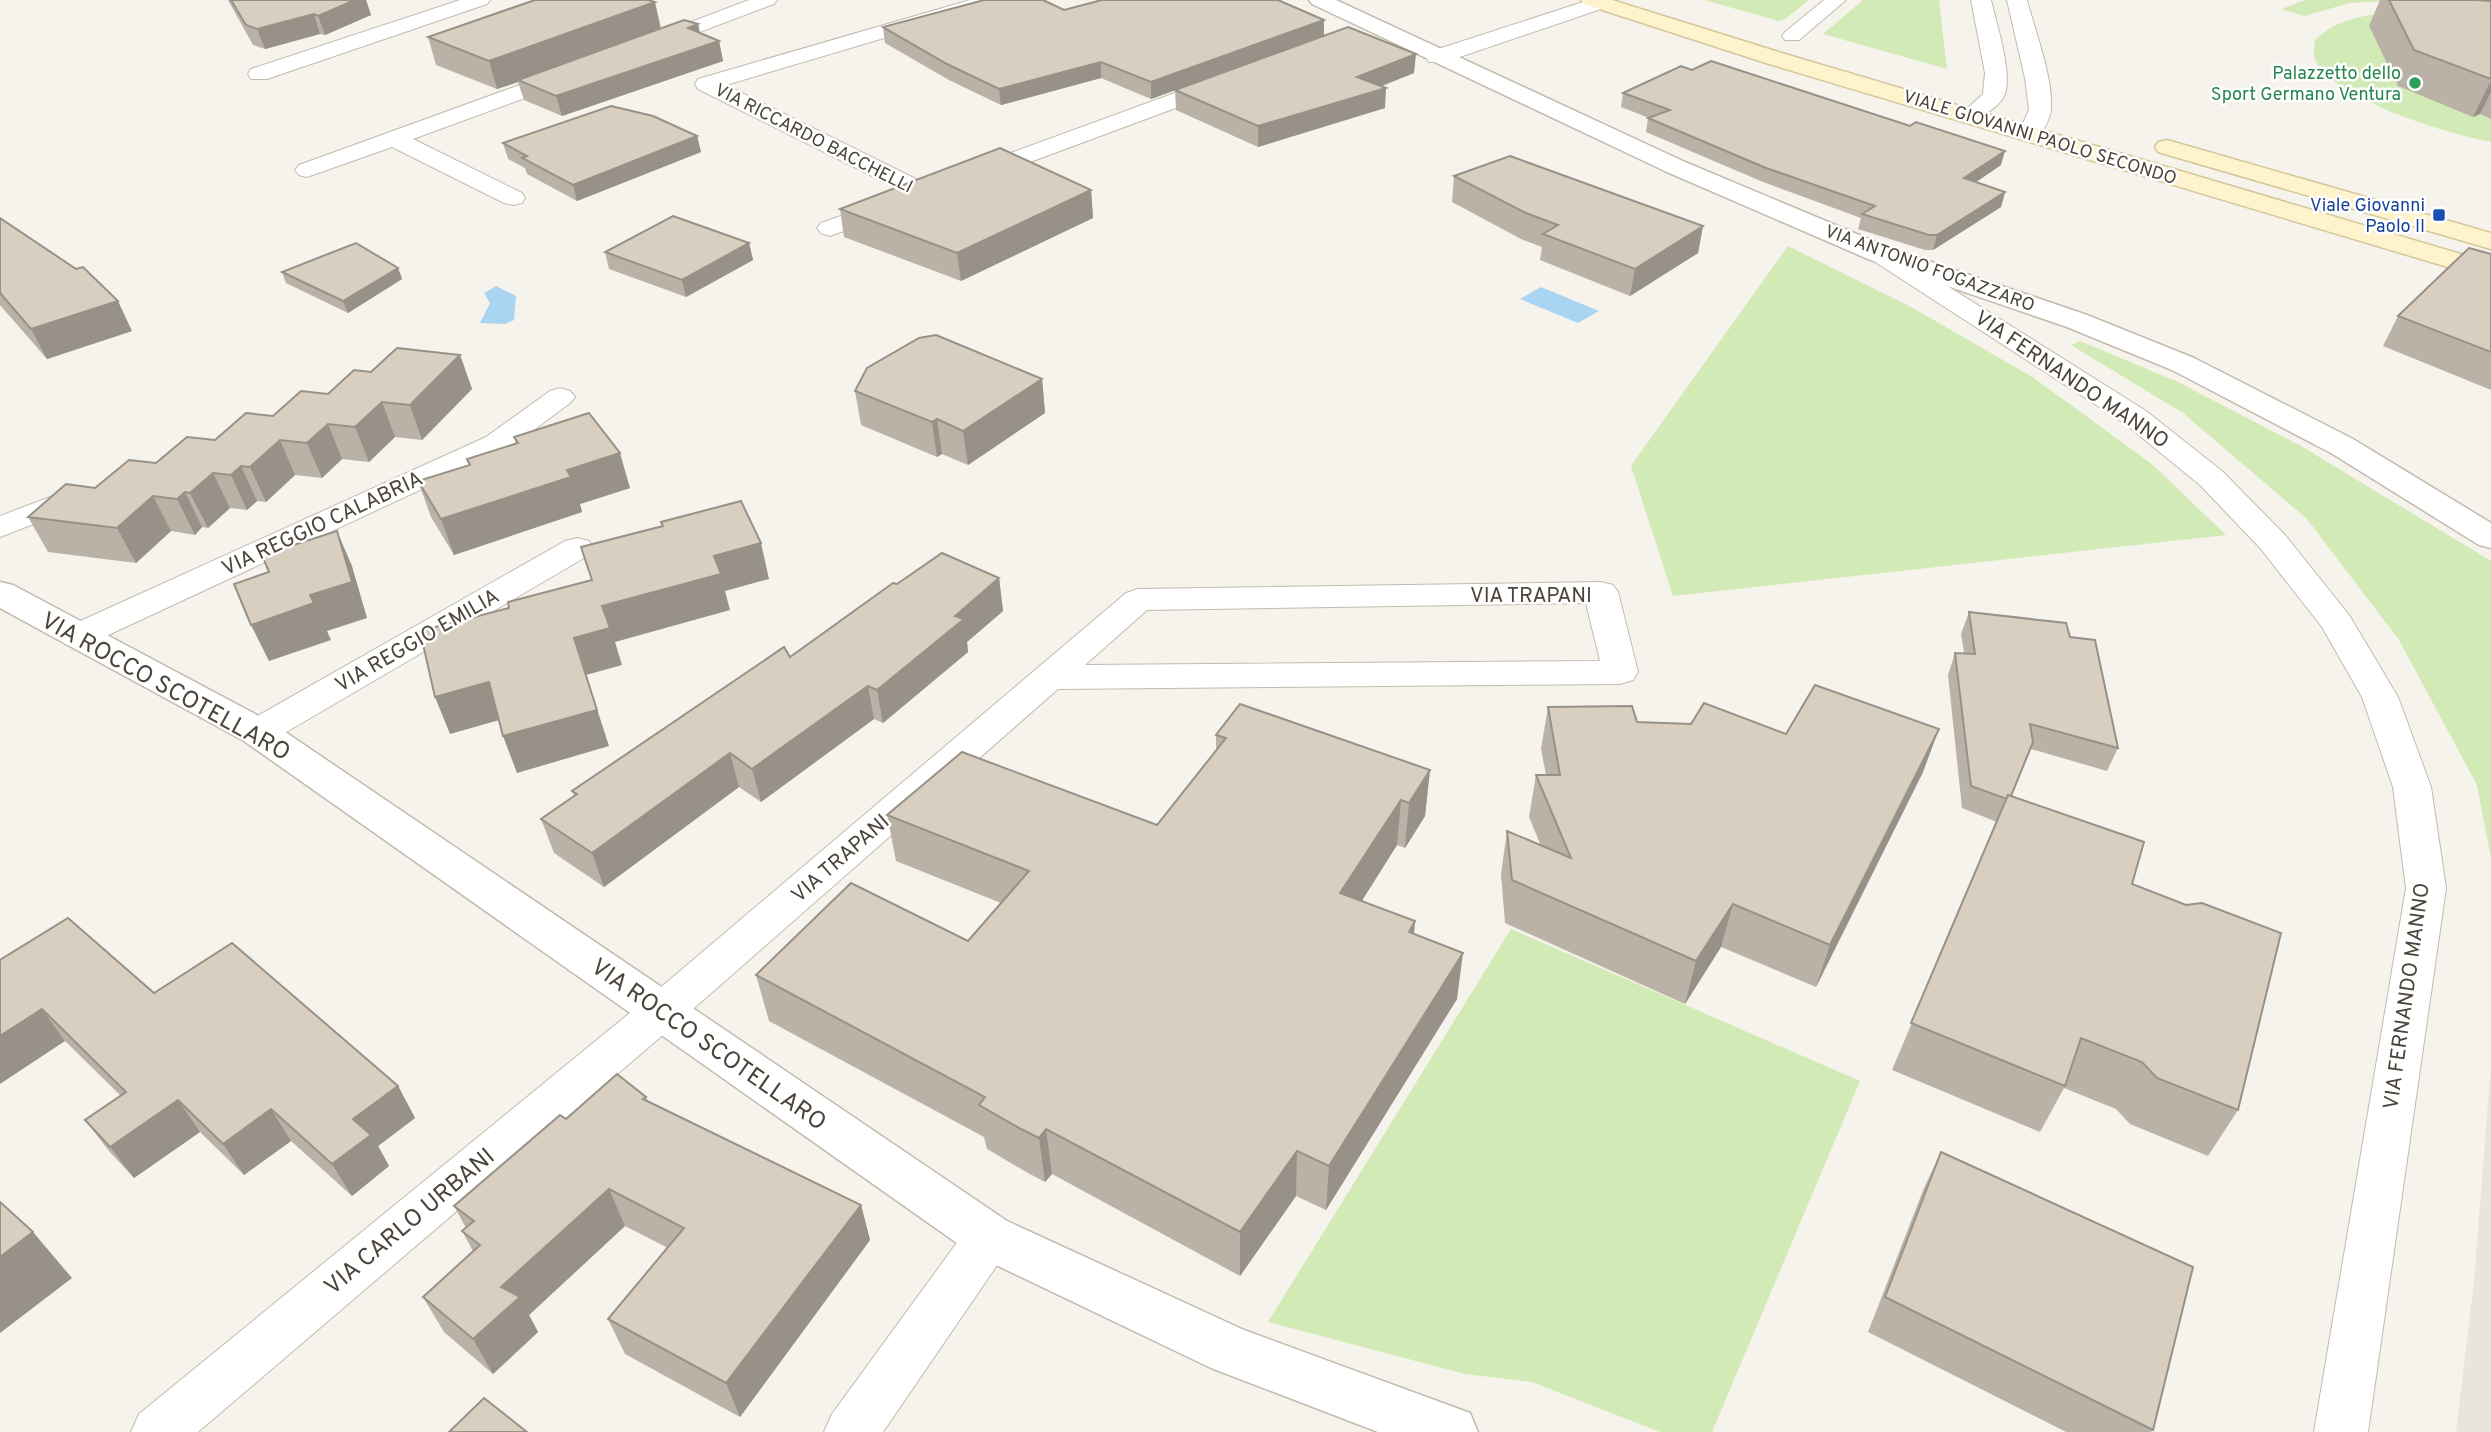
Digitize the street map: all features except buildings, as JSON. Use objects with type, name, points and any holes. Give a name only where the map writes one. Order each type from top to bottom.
[{"type":"main road","points":[[1664,0],[1690,7]]},
{"type":"main road","name":"VIALE GIOVANNI PAOLO SECONDO","points":[[1595,1],[2491,272]]},
{"type":"main road","points":[[1766,29],[1817,44]]},
{"type":"main road","name":"VIALE GIOVANNI PAOLO SECONDO","points":[[1969,89],[2067,118]]},
{"type":"main road","name":"VIALE GIOVANNI PAOLO SECONDO","points":[[2147,141],[2491,241]]},
{"type":"street","points":[[259,74],[480,0]]},
{"type":"street","points":[[639,48],[767,0]]},
{"type":"street","name":"VIA RICCARDO BACCHELLI","points":[[925,193],[706,84],[992,0]]},
{"type":"street","name":"VIA ANTONIO FOGAZZARO","points":[[1320,0],[1676,167],[1878,253],[2077,321],[2183,364],[2342,446],[2491,538]]},
{"type":"street","points":[[1792,36],[1836,0]]},
{"type":"street","points":[[1970,116],[1994,96],[1996,73],[1981,0]]},
{"type":"street","points":[[2017,0],[2036,78],[2040,110],[2030,134]]},
{"type":"street","points":[[1437,57],[1595,1]]},
{"type":"street","points":[[1347,36],[1373,27]]},
{"type":"street","points":[[307,170],[587,67]]},
{"type":"street","points":[[830,228],[1245,74]]},
{"type":"street","points":[[395,139],[513,198]]},
{"type":"street","name":"VIA FERNANDO MANNO","points":[[1878,253],[2135,417],[2211,478],[2273,542],[2337,623],[2380,697],[2412,787],[2426,888],[2340,1432]]},
{"type":"street","points":[[2027,346],[2024,326],[2043,319],[2077,321]]},
{"type":"street","name":"VIA REGGIO CALABRIA","points":[[77,636],[497,443],[560,397]]},
{"type":"street","points":[[0,527],[103,486]]},
{"type":"street","name":"VIA REGGIO EMILIA","points":[[258,732],[577,548]]},
{"type":"street","name":"VIA TRAPANI","points":[[662,1012],[1049,677],[1138,600],[1601,592],[1620,672],[1049,677]]},
{"type":"street","name":"VIA ROCCO SCOTELLARO","points":[[0,593],[258,732],[989,1237],[1230,1350],[1450,1432]]},
{"type":"street","name":"VIA CARLO URBANI","points":[[158,1432],[616,1047],[662,1012]]},
{"type":"street","points":[[850,1432],[989,1237]]},
{"type":"shaded area","points":[[2491,1065],[2491,1432],[2456,1432],[2474,1281]]},
{"type":"green space","points":[[1704,0],[1809,0],[1779,21]]},
{"type":"green space","points":[[1863,0],[1939,0],[1947,69],[1823,34]]},
{"type":"green space","points":[[2305,0],[2407,0],[2350,3],[2304,16],[2281,9]]},
{"type":"green space","name":"Palazzetto dello Sport Germano Ventura","points":[[2390,12],[2491,16],[2491,142],[2449,132],[2392,112],[2341,86],[2323,71],[2314,56],[2315,40],[2341,23]]},
{"type":"green space","points":[[1788,246],[1913,308],[2034,378],[2153,465],[2226,535],[1673,596],[1631,466]]},
{"type":"green space","points":[[2080,341],[2178,382],[2301,446],[2491,561],[2491,859],[2477,785],[2399,640],[2307,519],[2183,413],[2071,345]]},
{"type":"green space","points":[[1511,929],[1860,1081],[1712,1432],[1660,1432],[1532,1382],[1465,1374],[1268,1322]]},
{"type":"water","points":[[496,286],[516,296],[514,320],[505,324],[480,323],[490,303],[484,293]]},
{"type":"water","points":[[1541,287],[1599,311],[1578,323],[1520,299]]},
{"type":"place","name":"Palazzetto dello Sport Germano Ventura","points":[[2415,83]]},
{"type":"place","name":"Viale Giovanni Paolo II","points":[[2439,215]]}]
